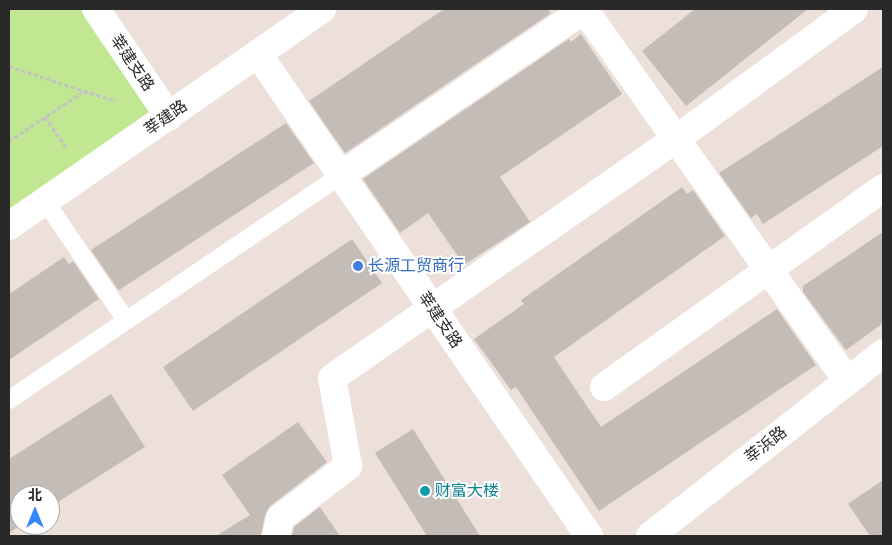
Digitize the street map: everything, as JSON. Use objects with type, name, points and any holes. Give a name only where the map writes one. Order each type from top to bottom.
[{"type":"street","name":"莘建支路","points":[[96,9],[169,117]]},
{"type":"street","name":"莘建路","points":[[9,226],[169,117],[322,9]]},
{"type":"street","points":[[341,175],[584,9],[848,381]]},
{"type":"street","points":[[276,536],[280,518],[348,466],[332,378],[676,139],[854,9]]},
{"type":"street","name":"莘建支路","points":[[258,54],[589,536]]},
{"type":"street","points":[[604,387],[883,188]]},
{"type":"street","name":"莘浜路","points":[[650,536],[883,353]]},
{"type":"lane","points":[[9,400],[341,175]]},
{"type":"lane","points":[[45,201],[126,320]]},
{"type":"path","points":[[9,66],[169,117]]},
{"type":"path","points":[[9,141],[84,91]]},
{"type":"green space","points":[[9,9],[96,9],[169,117],[9,226]]},
{"type":"building","points":[[444,9],[547,9],[551,13],[345,153],[309,101]]},
{"type":"building","points":[[695,9],[808,9],[686,106],[642,51]]},
{"type":"building","points":[[581,34],[622,94],[500,177],[530,222],[464,265],[428,213],[400,233],[363,179],[569,39],[571,42]]},
{"type":"building","points":[[883,67],[883,146],[763,224],[757,214],[751,218],[719,173]]},
{"type":"building","points":[[286,123],[314,163],[119,290],[117,288],[91,250]]},
{"type":"building","points":[[682,187],[687,194],[693,190],[725,236],[554,357],[601,427],[777,309],[816,365],[599,511],[516,387],[511,390],[474,339],[524,304],[521,300]]},
{"type":"building","points":[[883,232],[883,323],[846,350],[803,292],[803,286]]},
{"type":"building","points":[[352,239],[382,283],[193,411],[163,367]]},
{"type":"building","points":[[64,257],[69,264],[73,261],[99,299],[9,360],[9,294]]},
{"type":"building","points":[[111,394],[145,447],[60,501],[60,485],[10,485],[9,533],[9,459]]},
{"type":"building","points":[[298,422],[327,462],[270,506],[265,515],[261,536],[216,536],[250,515],[222,475]]},
{"type":"building","name":"财富大楼","points":[[413,429],[480,536],[427,536],[375,453]]},
{"type":"building","points":[[883,480],[883,536],[870,536],[848,504]]},
{"type":"building","points":[[320,507],[340,536],[292,536],[294,527]]},
{"type":"place","name":"长源工贸商行","points":[[358,266]]},
{"type":"place","name":"财富大楼","points":[[425,491]]}]
